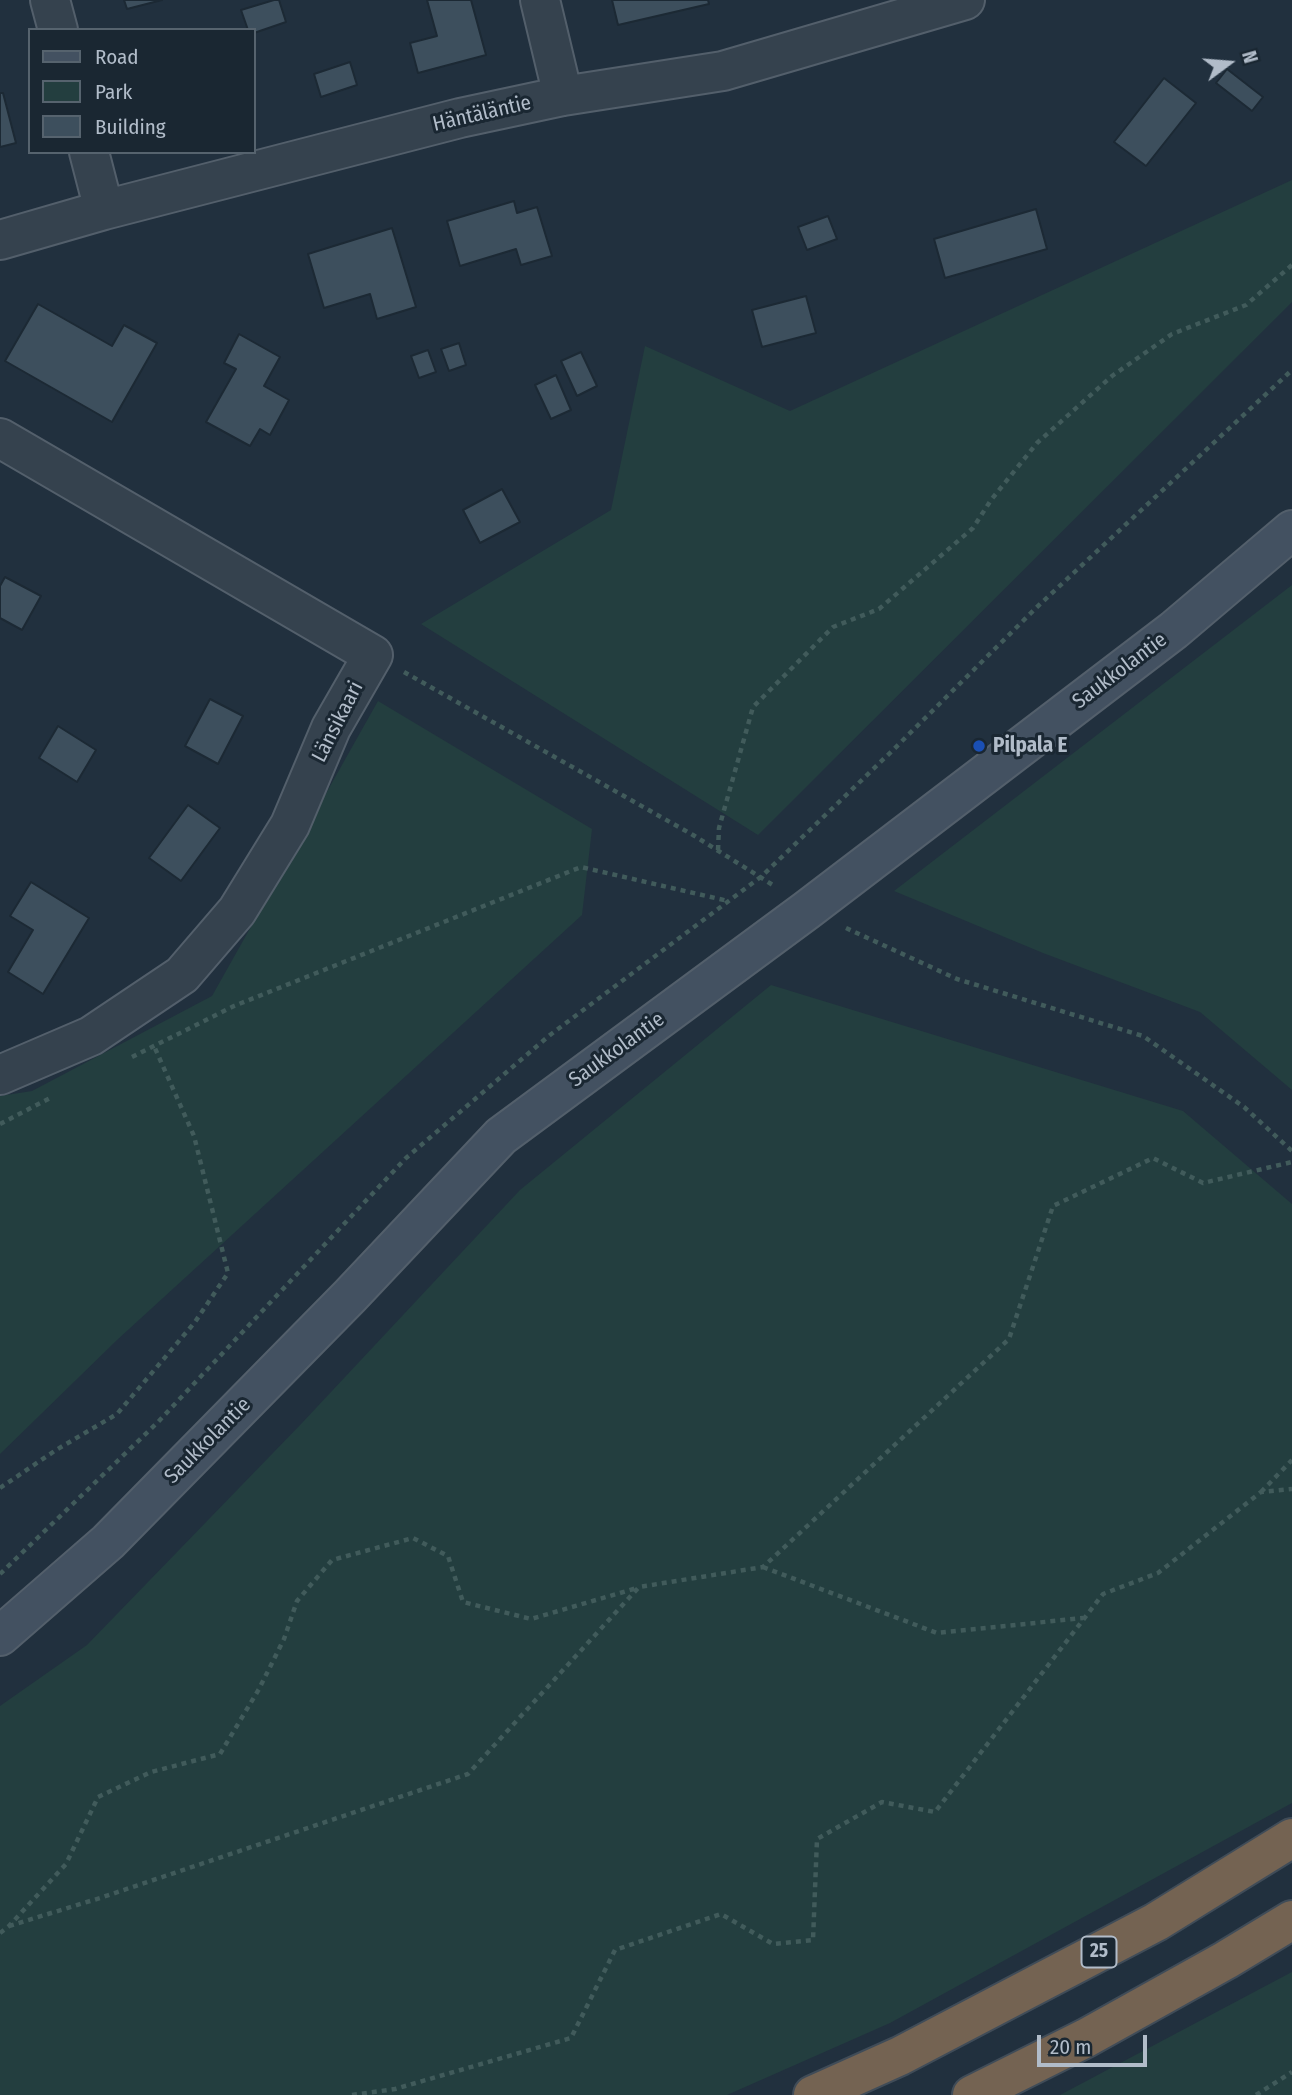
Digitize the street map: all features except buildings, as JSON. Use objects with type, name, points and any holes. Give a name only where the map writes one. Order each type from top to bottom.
[{"type":"highway","name":"25","points":[[813,2095],[900,2056],[1156,1922],[1292,1838]]},
{"type":"highway","points":[[972,2095],[1086,2038],[1292,1920]]},
{"type":"street","points":[[50,0],[57,28]]},
{"type":"street","points":[[540,0],[563,96]]},
{"type":"street","name":"Häntäläntie","points":[[0,240],[104,210],[460,118],[563,96],[723,72],[965,0]]},
{"type":"street","points":[[90,154],[104,210]]},
{"type":"street","name":"Länsikaari","points":[[0,438],[373,655],[331,728],[290,825],[237,911],[182,975],[91,1036],[0,1075]]},
{"type":"street","name":"Saukkolantie","points":[[0,1636],[108,1542],[350,1296],[501,1136],[807,910],[1174,630],[1292,530]]},
{"type":"path","points":[[718,850],[719,828],[753,707],[833,627],[879,609],[973,528],[991,500],[1037,443],[1112,376],[1172,334],[1246,305],[1292,265]]},
{"type":"path","points":[[0,1574],[158,1422],[406,1157],[550,1035],[762,876],[1037,607],[1292,370]]},
{"type":"path","points":[[131,1058],[234,1006],[581,867],[729,901]]},
{"type":"path","points":[[0,1488],[56,1450],[117,1414],[195,1322],[229,1273],[194,1136],[155,1046]]},
{"type":"path","points":[[0,1124],[60,1094]]},
{"type":"path","points":[[763,1567],[1009,1339],[1053,1206],[1153,1158],[1203,1183],[1292,1162]]},
{"type":"path","points":[[352,2095],[395,2090],[571,2038],[615,1950],[721,1914],[773,1944],[813,1940],[817,1839],[882,1802],[935,1812],[1103,1594],[1158,1573],[1261,1492],[1292,1460]]},
{"type":"path","points":[[1261,1492],[1292,1489]]},
{"type":"path","points":[[0,1933],[66,1864],[98,1797],[151,1772],[220,1754],[259,1689],[284,1639],[297,1601],[332,1560],[413,1538],[448,1556],[463,1602],[531,1619],[639,1587],[763,1567],[937,1633],[1084,1618]]},
{"type":"path","points":[[9,1926],[468,1774],[639,1587]]},
{"type":"path","points":[[1256,2095],[1292,2072]]},
{"type":"green space","points":[[1292,180],[1292,302],[758,835],[421,624],[611,510],[645,346],[790,411]]},
{"type":"green space","points":[[1292,585],[1292,1090],[1200,1012],[1043,953],[894,891]]},
{"type":"green space","points":[[378,701],[592,829],[582,915],[117,1340],[0,1454],[0,1096],[32,1091],[212,996]]},
{"type":"green space","points":[[771,985],[1183,1111],[1292,1204],[1292,1803],[890,2023],[727,2095],[0,2095],[0,1706],[87,1645],[302,1423],[520,1190]]},
{"type":"green space","points":[[1292,1972],[1292,2095],[1060,2095],[1290,1973]]},
{"type":"place","name":"Pilpala E","points":[[979,746]]}]
